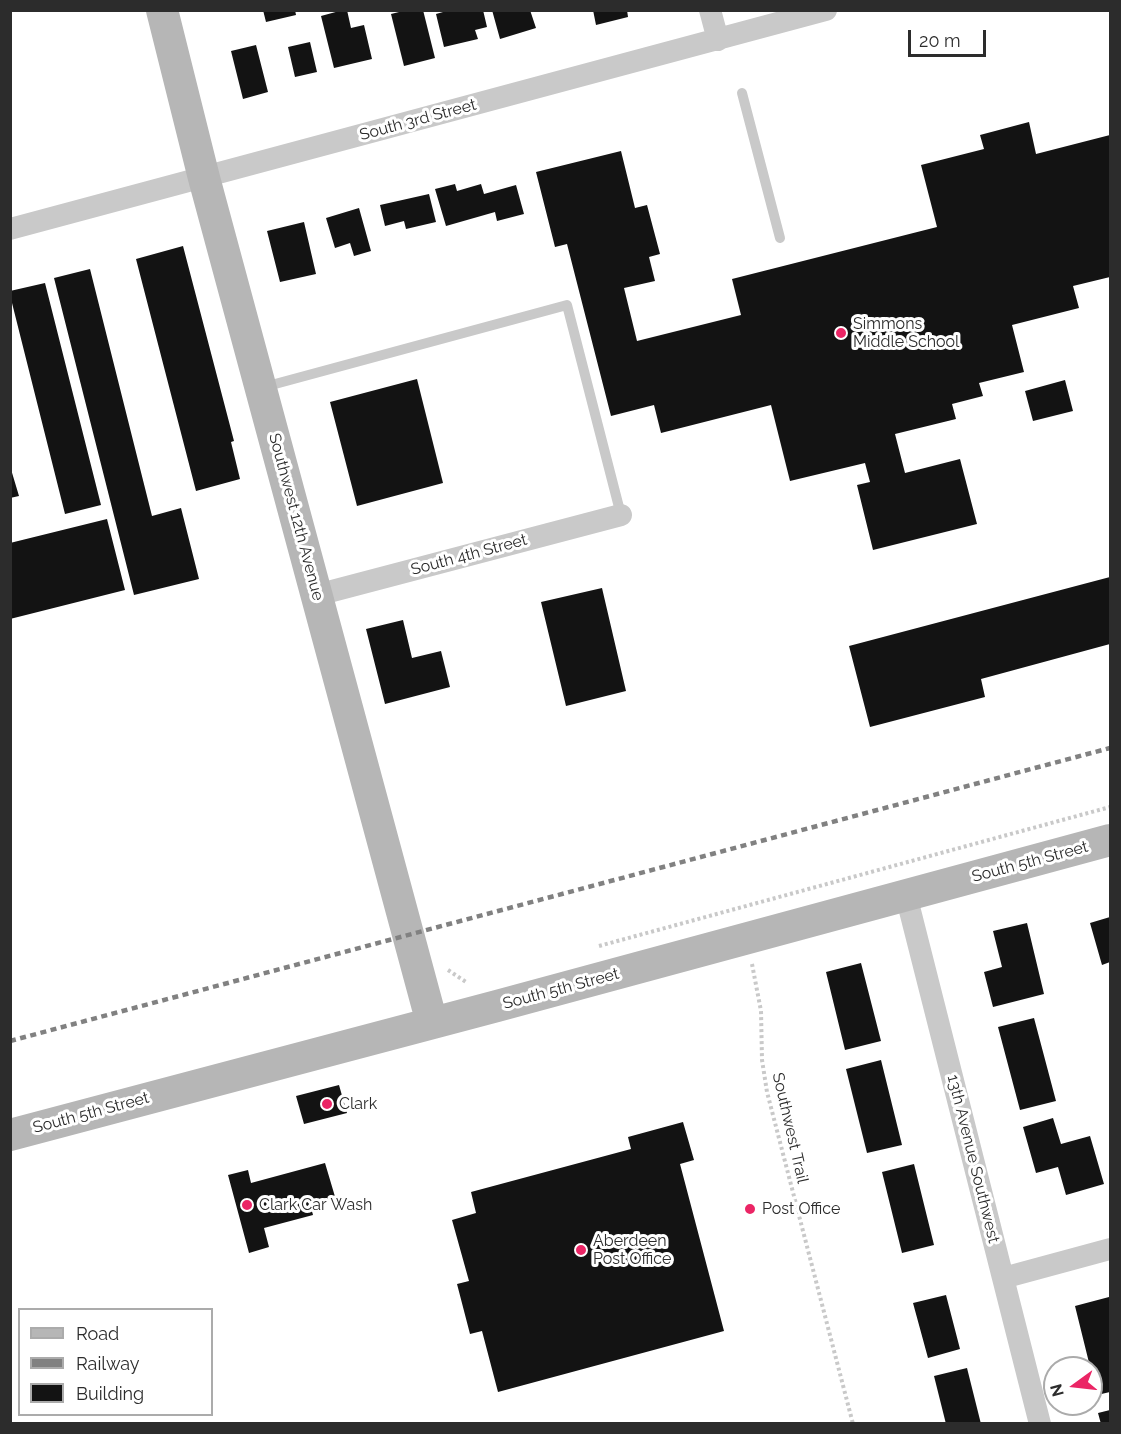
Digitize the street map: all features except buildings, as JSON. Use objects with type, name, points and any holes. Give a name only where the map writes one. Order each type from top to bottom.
[{"type":"main road","name":"Southwest 12th Avenue","points":[[162,10],[204,178],[432,1023]]},
{"type":"main road","name":"South 5th Street","points":[[10,1135],[1110,840]]},
{"type":"street","points":[[710,10],[717,40]]},
{"type":"street","name":"South 3rd Street","points":[[10,229],[826,10]]},
{"type":"street","name":"South 4th Street","points":[[317,595],[621,515]]},
{"type":"street","name":"13th Avenue Southwest","points":[[906,895],[1040,1424]]},
{"type":"street","points":[[1003,1278],[1110,1249]]},
{"type":"lane","points":[[742,93],[780,238]]},
{"type":"lane","points":[[261,388],[567,305],[621,515]]},
{"type":"path","name":"Southwest Trail","points":[[853,1424],[767,1092],[762,1060],[761,1011],[752,962],[722,912],[1110,807]]},
{"type":"path","points":[[444,967],[466,982]]},
{"type":"railway","points":[[10,1041],[1110,748]]},
{"type":"place","name":"Simmons Middle School","points":[[841,333]]},
{"type":"place","name":"Clark","points":[[327,1104]]},
{"type":"place","name":"Clark Car Wash","points":[[247,1205]]},
{"type":"place","name":"Post Office","points":[[750,1209]]},
{"type":"place","name":"Aberdeen Post Office","points":[[581,1250]]}]
